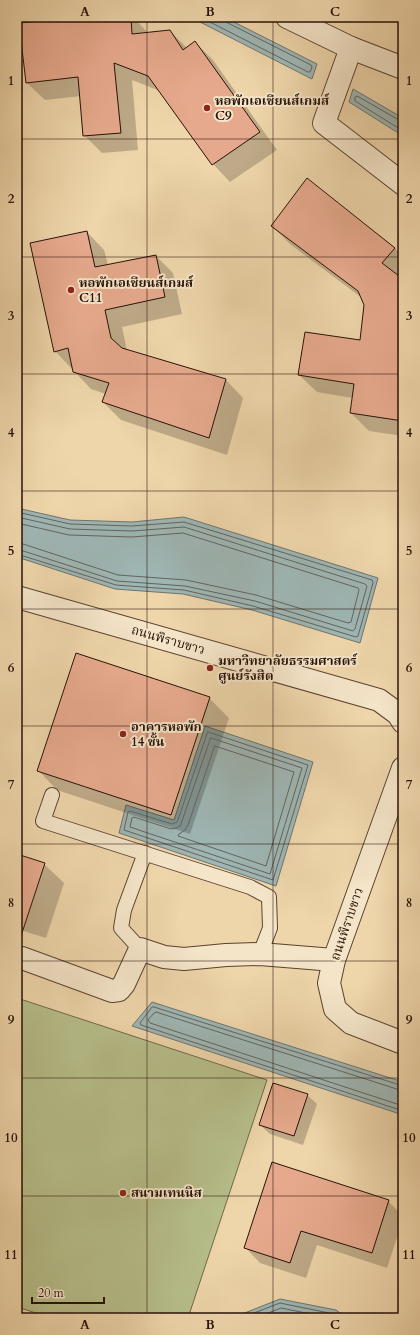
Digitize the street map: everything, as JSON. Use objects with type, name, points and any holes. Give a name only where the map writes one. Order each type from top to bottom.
[{"type":"street","points":[[287,17],[351,48],[403,68]]},
{"type":"street","points":[[351,48],[324,123],[403,184]]},
{"type":"street","name":"ถนนพิราบขาว","points":[[17,598],[379,700],[398,714],[403,722]]},
{"type":"street","name":"ถนนพิราบขาว","points":[[403,768],[334,960],[329,983],[335,1009],[351,1023],[403,1043]]},
{"type":"street","points":[[22,958],[112,991],[119,990],[124,984],[140,949],[164,957],[184,959],[226,955],[260,954],[334,960]]},
{"type":"lane","points":[[52,795],[43,821],[250,887],[269,897],[270,928],[260,954]]},
{"type":"lane","points":[[140,949],[121,928],[124,910],[145,853]]},
{"type":"green space","name":"สนามเทนนิส","points":[[17,998],[267,1080],[188,1318],[52,1318],[17,1307]]},
{"type":"water","points":[[199,17],[224,17],[317,64],[312,79],[198,21]]},
{"type":"water","points":[[353,89],[403,118],[403,136],[349,102]]},
{"type":"water","points":[[17,508],[70,520],[132,522],[184,517],[378,578],[360,643],[252,610],[183,594],[115,589],[17,557]]},
{"type":"water","points":[[205,726],[313,762],[276,886],[119,833],[126,805],[174,820]]},
{"type":"water","points":[[152,1002],[403,1082],[403,1115],[132,1026]]},
{"type":"water","points":[[280,1299],[336,1310],[347,1318],[232,1318]]},
{"type":"building","name":"หอพักเอเชียนส์เกมส์ C9","points":[[87,17],[131,17],[132,34],[170,30],[183,50],[195,41],[260,132],[212,165],[148,76],[114,63],[121,133],[83,136],[78,77],[26,83],[19,23]]},
{"type":"building","points":[[307,178],[395,248],[382,263],[403,279],[403,421],[350,413],[354,384],[298,375],[305,332],[360,340],[364,305],[358,291],[271,226]]},
{"type":"building","name":"หอพักเอเชียนส์เกมส์ C11","points":[[87,231],[95,267],[156,255],[165,297],[105,310],[111,338],[122,348],[226,379],[209,438],[102,402],[109,383],[73,372],[68,348],[54,352],[30,243]]},
{"type":"building","name":"อาคารหอพัก 14 ชั้น","points":[[76,653],[210,697],[171,815],[37,771]]},
{"type":"building","points":[[17,854],[45,863],[21,936],[17,936]]},
{"type":"building","points":[[273,1083],[308,1094],[294,1136],[259,1125]]},
{"type":"building","points":[[272,1162],[389,1200],[372,1253],[301,1231],[290,1263],[244,1248]]},
{"type":"place","name":"หอพักเอเชียนส์เกมส์ C9","points":[[207,108]]},
{"type":"place","name":"หอพักเอเชียนส์เกมส์ C11","points":[[71,290]]},
{"type":"place","name":"มหาวิทยาลัยธรรมศาสตร์ ศูนย์รังสิต","points":[[210,668]]},
{"type":"place","name":"อาคารหอพัก 14 ชั้น","points":[[123,734]]},
{"type":"place","name":"สนามเทนนิส","points":[[123,1193]]}]
